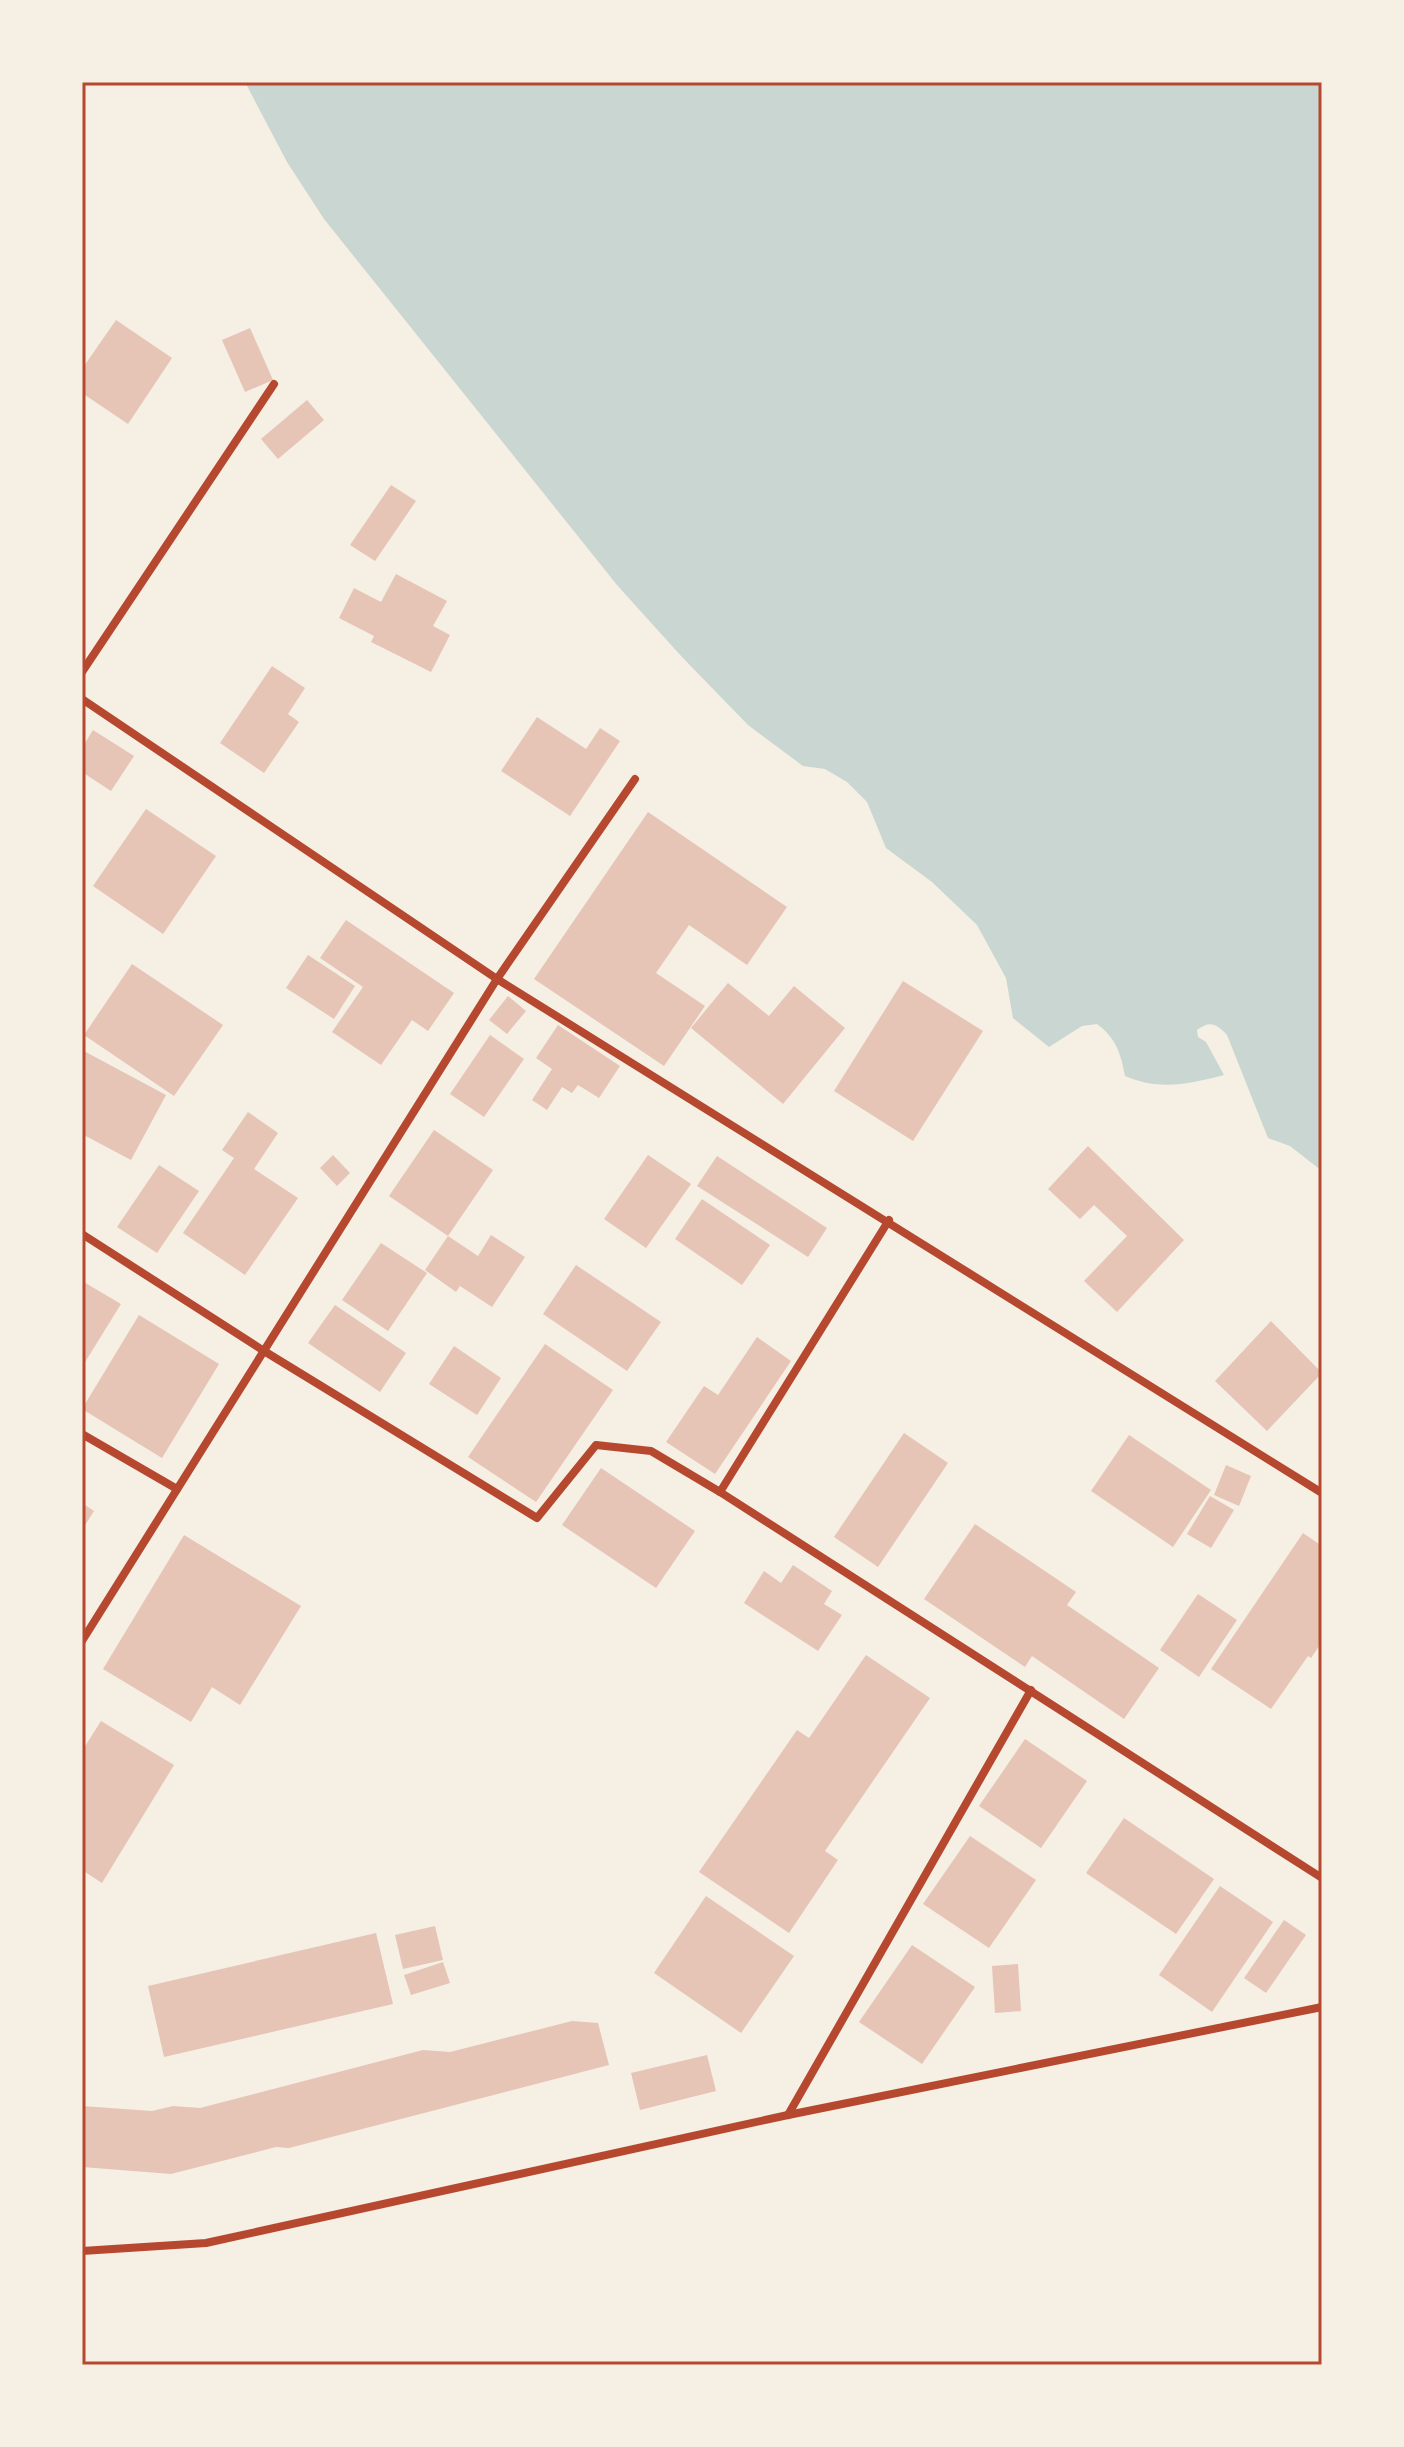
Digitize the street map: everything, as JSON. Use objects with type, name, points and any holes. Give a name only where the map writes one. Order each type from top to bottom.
[{"type":"street","points":[[82,672],[274,384]]},
{"type":"street","points":[[82,699],[497,979],[889,1220],[1322,1493]]},
{"type":"street","points":[[82,1641],[497,979],[635,779]]},
{"type":"street","points":[[720,1492],[889,1220]]},
{"type":"street","points":[[82,1234],[264,1351],[537,1518],[596,1445],[651,1451],[720,1492],[1322,1878]]},
{"type":"street","points":[[82,1434],[177,1489]]},
{"type":"street","points":[[788,2115],[1031,1690]]},
{"type":"street","points":[[82,2251],[206,2243],[788,2115],[1322,2007]]},
{"type":"shaded area","points":[[245,82],[1322,82],[1322,1171],[1290,1146],[1268,1138],[1227,1035],[1217,1026],[1210,1024],[1202,1027],[1197,1030],[1198,1037],[1206,1042],[1224,1075],[1162,1085],[1125,1076],[1117,1047],[1097,1024],[1082,1026],[1049,1047],[1013,1018],[1006,978],[977,925],[932,882],[886,848],[867,802],[847,782],[825,769],[803,766],[748,725],[617,585],[324,219],[287,162]]},
{"type":"building","points":[[116,320],[172,358],[128,424],[82,393],[82,369]]},
{"type":"building","points":[[250,328],[273,380],[245,392],[222,340]]},
{"type":"building","points":[[307,400],[324,420],[278,459],[261,439]]},
{"type":"building","points":[[391,485],[416,501],[375,561],[350,545]]},
{"type":"building","points":[[396,574],[447,601],[433,626],[450,635],[431,672],[371,642],[374,636],[339,618],[354,588],[381,602]]},
{"type":"building","points":[[272,666],[305,688],[288,714],[299,722],[264,773],[220,743]]},
{"type":"building","points":[[537,717],[586,749],[600,728],[620,741],[570,816],[501,771]]},
{"type":"building","points":[[93,730],[134,756],[111,791],[82,772],[82,748]]},
{"type":"building","points":[[146,809],[216,856],[163,934],[93,886]]},
{"type":"building","points":[[648,812],[787,907],[747,965],[689,925],[656,973],[705,1006],[664,1066],[534,979]]},
{"type":"building","points":[[346,920],[454,993],[428,1031],[412,1020],[381,1065],[332,1032],[363,987],[320,958]]},
{"type":"building","points":[[308,955],[355,986],[334,1019],[286,988]]},
{"type":"building","points":[[132,964],[223,1025],[174,1096],[84,1035]]},
{"type":"building","points":[[903,981],[983,1031],[913,1141],[834,1091]]},
{"type":"building","points":[[728,983],[769,1016],[794,986],[845,1028],[783,1104],[691,1028]]},
{"type":"building","points":[[508,996],[526,1011],[507,1034],[489,1020]]},
{"type":"building","points":[[558,1025],[620,1066],[599,1098],[578,1085],[572,1093],[562,1087],[547,1110],[532,1100],[552,1069],[536,1058]]},
{"type":"building","points":[[490,1035],[524,1059],[484,1117],[450,1094]]},
{"type":"building","points":[[82,1050],[166,1095],[131,1160],[82,1134]]},
{"type":"building","points":[[248,1112],[278,1133],[254,1169],[298,1198],[245,1275],[183,1233],[234,1158],[222,1150]]},
{"type":"building","points":[[434,1130],[493,1170],[448,1236],[389,1196]]},
{"type":"building","points":[[1088,1146],[1184,1240],[1117,1312],[1084,1281],[1127,1236],[1094,1205],[1080,1219],[1048,1189]]},
{"type":"building","points":[[333,1155],[350,1173],[337,1186],[320,1168]]},
{"type":"building","points":[[648,1155],[691,1184],[646,1248],[604,1219]]},
{"type":"building","points":[[717,1156],[827,1228],[808,1257],[697,1186]]},
{"type":"building","points":[[159,1165],[199,1191],[157,1253],[117,1227]]},
{"type":"building","points":[[702,1199],[770,1245],[742,1285],[675,1239]]},
{"type":"building","points":[[491,1235],[525,1257],[492,1307],[460,1286],[456,1292],[425,1270],[448,1236],[478,1256]]},
{"type":"building","points":[[381,1243],[427,1273],[388,1331],[342,1300]]},
{"type":"building","points":[[576,1265],[661,1322],[627,1371],[543,1314]]},
{"type":"building","points":[[82,1281],[121,1304],[82,1367]]},
{"type":"building","points":[[335,1305],[406,1353],[380,1392],[308,1343]]},
{"type":"building","points":[[139,1315],[219,1364],[162,1458],[82,1409]]},
{"type":"building","points":[[1271,1321],[1322,1373],[1267,1431],[1215,1381]]},
{"type":"building","points":[[757,1337],[791,1361],[715,1474],[666,1442],[704,1386],[718,1395]]},
{"type":"building","points":[[545,1344],[613,1390],[536,1502],[468,1457]]},
{"type":"building","points":[[454,1346],[501,1378],[477,1415],[429,1384]]},
{"type":"building","points":[[904,1433],[948,1463],[878,1567],[834,1537]]},
{"type":"building","points":[[1129,1435],[1211,1490],[1173,1547],[1091,1491]]},
{"type":"building","points":[[1226,1465],[1251,1476],[1239,1506],[1214,1495]]},
{"type":"building","points":[[601,1468],[695,1531],[656,1588],[562,1525]]},
{"type":"building","points":[[1210,1496],[1234,1510],[1211,1548],[1187,1534]]},
{"type":"building","points":[[82,1503],[94,1511],[82,1530]]},
{"type":"building","points":[[975,1524],[1076,1592],[1067,1605],[1159,1668],[1124,1719],[1032,1656],[1025,1667],[924,1599]]},
{"type":"building","points":[[1303,1533],[1322,1546],[1322,1642],[1311,1658],[1308,1656],[1271,1709],[1211,1669]]},
{"type":"building","points":[[184,1535],[301,1606],[240,1705],[212,1687],[191,1722],[103,1669]]},
{"type":"building","points":[[793,1565],[832,1591],[824,1604],[842,1615],[818,1651],[744,1603],[764,1571],[781,1583]]},
{"type":"building","points":[[1198,1594],[1237,1620],[1199,1677],[1160,1650]]},
{"type":"building","points":[[866,1655],[930,1698],[825,1851],[838,1860],[789,1933],[699,1872],[797,1730],[809,1738]]},
{"type":"building","points":[[101,1721],[174,1765],[102,1883],[82,1870],[82,1751]]},
{"type":"building","points":[[1025,1739],[1087,1781],[1041,1848],[979,1806]]},
{"type":"building","points":[[1124,1818],[1214,1879],[1176,1934],[1086,1873]]},
{"type":"building","points":[[970,1836],[1036,1880],[989,1948],[923,1904]]},
{"type":"building","points":[[1220,1886],[1273,1922],[1212,2012],[1159,1975]]},
{"type":"building","points":[[706,1896],[794,1956],[741,2033],[654,1973]]},
{"type":"building","points":[[1284,1920],[1306,1935],[1266,1993],[1244,1978]]},
{"type":"building","points":[[435,1926],[443,1960],[403,1969],[395,1935]]},
{"type":"building","points":[[376,1933],[393,2004],[164,2057],[148,1986]]},
{"type":"building","points":[[912,1945],[975,1987],[922,2064],[859,2022]]},
{"type":"building","points":[[443,1962],[450,1983],[411,1995],[404,1975]]},
{"type":"building","points":[[1018,1964],[1021,2011],[995,2013],[992,1966]]},
{"type":"building","points":[[572,2021],[598,2023],[609,2065],[289,2148],[276,2147],[171,2174],[82,2167],[82,2106],[152,2111],[173,2106],[200,2108],[423,2050],[450,2052]]},
{"type":"building","points":[[707,2055],[716,2091],[640,2110],[631,2073]]}]
